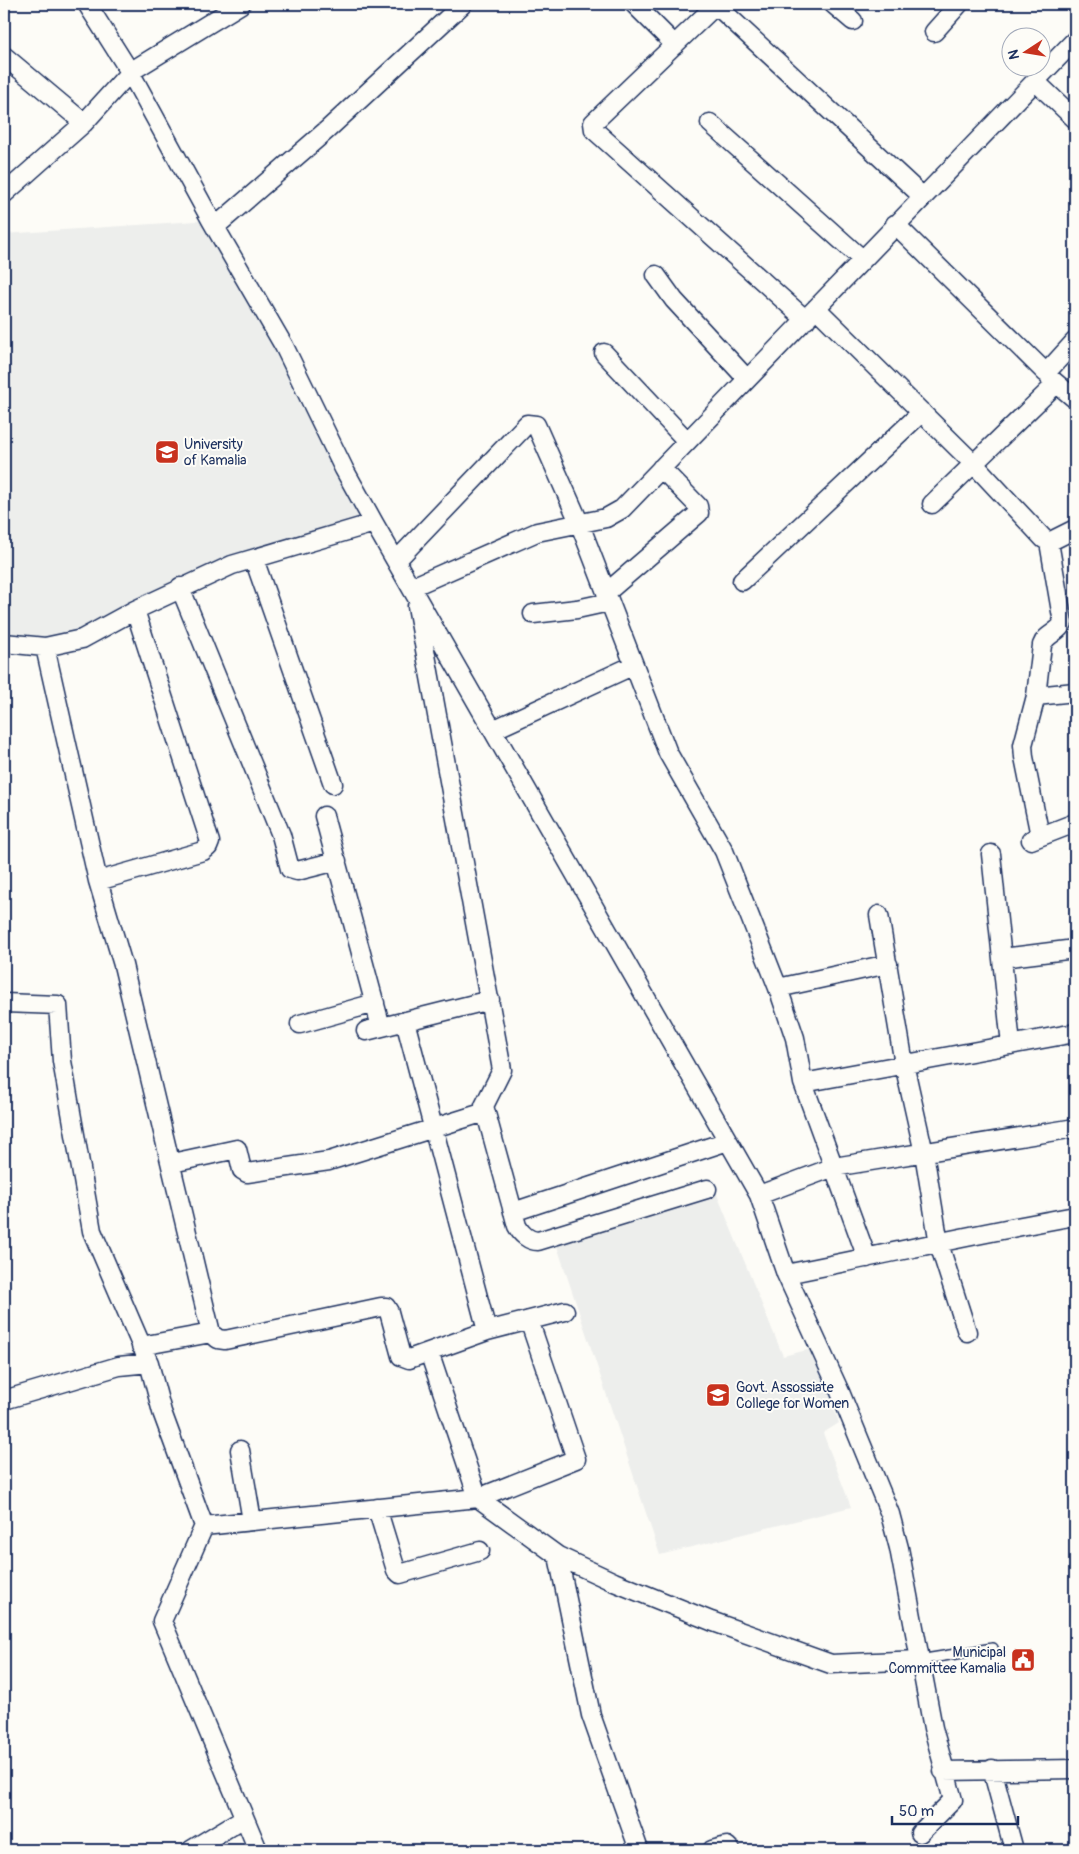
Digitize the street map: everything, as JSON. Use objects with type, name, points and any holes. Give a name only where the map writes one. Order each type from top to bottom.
[{"type":"street","points":[[87,4],[130,72],[215,227],[284,346],[344,469],[374,523],[759,1195],[786,1274],[840,1392],[890,1514],[899,1548],[919,1660],[943,1771],[953,1800],[920,1834]]},
{"type":"street","points":[[4,194],[84,123],[130,72],[241,4]]},
{"type":"street","points":[[215,227],[327,130],[463,4]]},
{"type":"street","points":[[634,4],[675,45]]},
{"type":"street","points":[[922,196],[716,4],[594,123],[594,130],[811,314],[922,412],[1049,542],[1063,623],[1060,629],[1045,638],[1042,645],[1036,696],[1024,751],[1036,838],[1075,823]]},
{"type":"street","points":[[834,4],[853,21]]},
{"type":"street","points":[[934,32],[959,4]]},
{"type":"street","points":[[413,590],[522,538],[579,522],[606,518],[622,509],[811,314],[922,196],[1075,40]]},
{"type":"street","points":[[4,56],[84,123]]},
{"type":"street","points":[[1035,81],[1075,119]]},
{"type":"street","points":[[710,123],[862,259]]},
{"type":"street","points":[[895,224],[1051,379],[1075,399]]},
{"type":"street","points":[[656,275],[674,300],[748,379]]},
{"type":"street","points":[[932,504],[974,464],[1051,379],[1075,341]]},
{"type":"street","points":[[604,353],[687,441]]},
{"type":"street","points":[[742,581],[922,412]]},
{"type":"street","points":[[396,561],[527,424],[536,425],[579,522],[668,753],[724,850],[778,988],[795,1038],[804,1083],[867,1258]]},
{"type":"street","points":[[533,614],[577,609],[608,597],[699,513],[698,506],[661,468]]},
{"type":"street","points":[[4,643],[45,647],[82,639],[135,610],[232,565],[374,523]]},
{"type":"street","points":[[1049,542],[1075,529]]},
{"type":"street","points":[[254,559],[333,784]]},
{"type":"street","points":[[180,588],[281,834],[290,869],[297,871],[337,861]]},
{"type":"street","points":[[413,590],[502,1070],[484,1102],[513,1212],[521,1233],[531,1240],[538,1241],[707,1189]]},
{"type":"street","points":[[98,881],[203,851],[210,842],[135,610]]},
{"type":"street","points":[[45,647],[56,705],[98,881],[124,965],[211,1333],[218,1339],[225,1340],[381,1307],[386,1308],[389,1312],[401,1356],[404,1359],[429,1352],[487,1330],[565,1311]]},
{"type":"street","points":[[493,730],[634,665]]},
{"type":"street","points":[[1036,696],[1075,692]]},
{"type":"street","points":[[324,816],[375,1004],[374,1029],[490,1000]]},
{"type":"street","points":[[991,854],[1011,1044]]},
{"type":"street","points":[[879,915],[904,1064],[924,1154],[939,1244],[968,1332]]},
{"type":"street","points":[[1002,958],[1075,949]]},
{"type":"street","points":[[778,988],[888,964]]},
{"type":"street","points":[[4,1003],[58,1006],[62,1061],[92,1231],[149,1363],[162,1412],[204,1526],[162,1621],[258,1850]]},
{"type":"street","points":[[300,1024],[375,1004]]},
{"type":"street","points":[[405,1021],[487,1330]]},
{"type":"street","points":[[804,1083],[1075,1033]]},
{"type":"street","points":[[172,1163],[237,1149],[242,1170],[247,1172],[329,1161],[486,1112]]},
{"type":"street","points":[[759,1195],[834,1167],[924,1154],[1075,1128]]},
{"type":"street","points":[[513,1212],[728,1141]]},
{"type":"street","points":[[786,1274],[939,1244],[982,1233],[1075,1216]]},
{"type":"street","points":[[204,1526],[478,1498],[576,1459],[528,1320]]},
{"type":"street","points":[[141,1346],[211,1333]]},
{"type":"street","points":[[429,1352],[478,1498],[558,1556],[614,1582],[710,1621],[831,1664],[919,1660]]},
{"type":"street","points":[[4,1400],[119,1366],[149,1363]]},
{"type":"street","points":[[240,1450],[252,1521]]},
{"type":"street","points":[[377,1508],[396,1570],[400,1574],[480,1550]]},
{"type":"street","points":[[558,1556],[591,1715],[639,1850]]},
{"type":"street","points":[[943,1771],[992,1769],[1075,1770]]},
{"type":"street","points":[[992,1769],[1014,1850]]},
{"type":"street","points":[[190,1850],[244,1818]]},
{"type":"street","points":[[712,1850],[727,1846],[731,1850]]},
{"type":"lane","points":[[919,1660],[993,1648]]},
{"type":"shaded area","name":"University of Kamalia","points":[[211,220],[365,520],[177,579],[128,603],[81,632],[42,639],[4,636],[4,234]]},
{"type":"shaded area","name":"Govt. Assossiate College for Women","points":[[716,1192],[783,1356],[811,1349],[820,1368],[839,1423],[823,1433],[851,1507],[660,1555],[555,1240]]},
{"type":"place","name":"University of Kamalia","points":[[167,452]]},
{"type":"place","name":"Govt. Assossiate College for Women","points":[[718,1395]]},
{"type":"place","name":"Municipal Committee Kamalia","points":[[1023,1660]]}]
